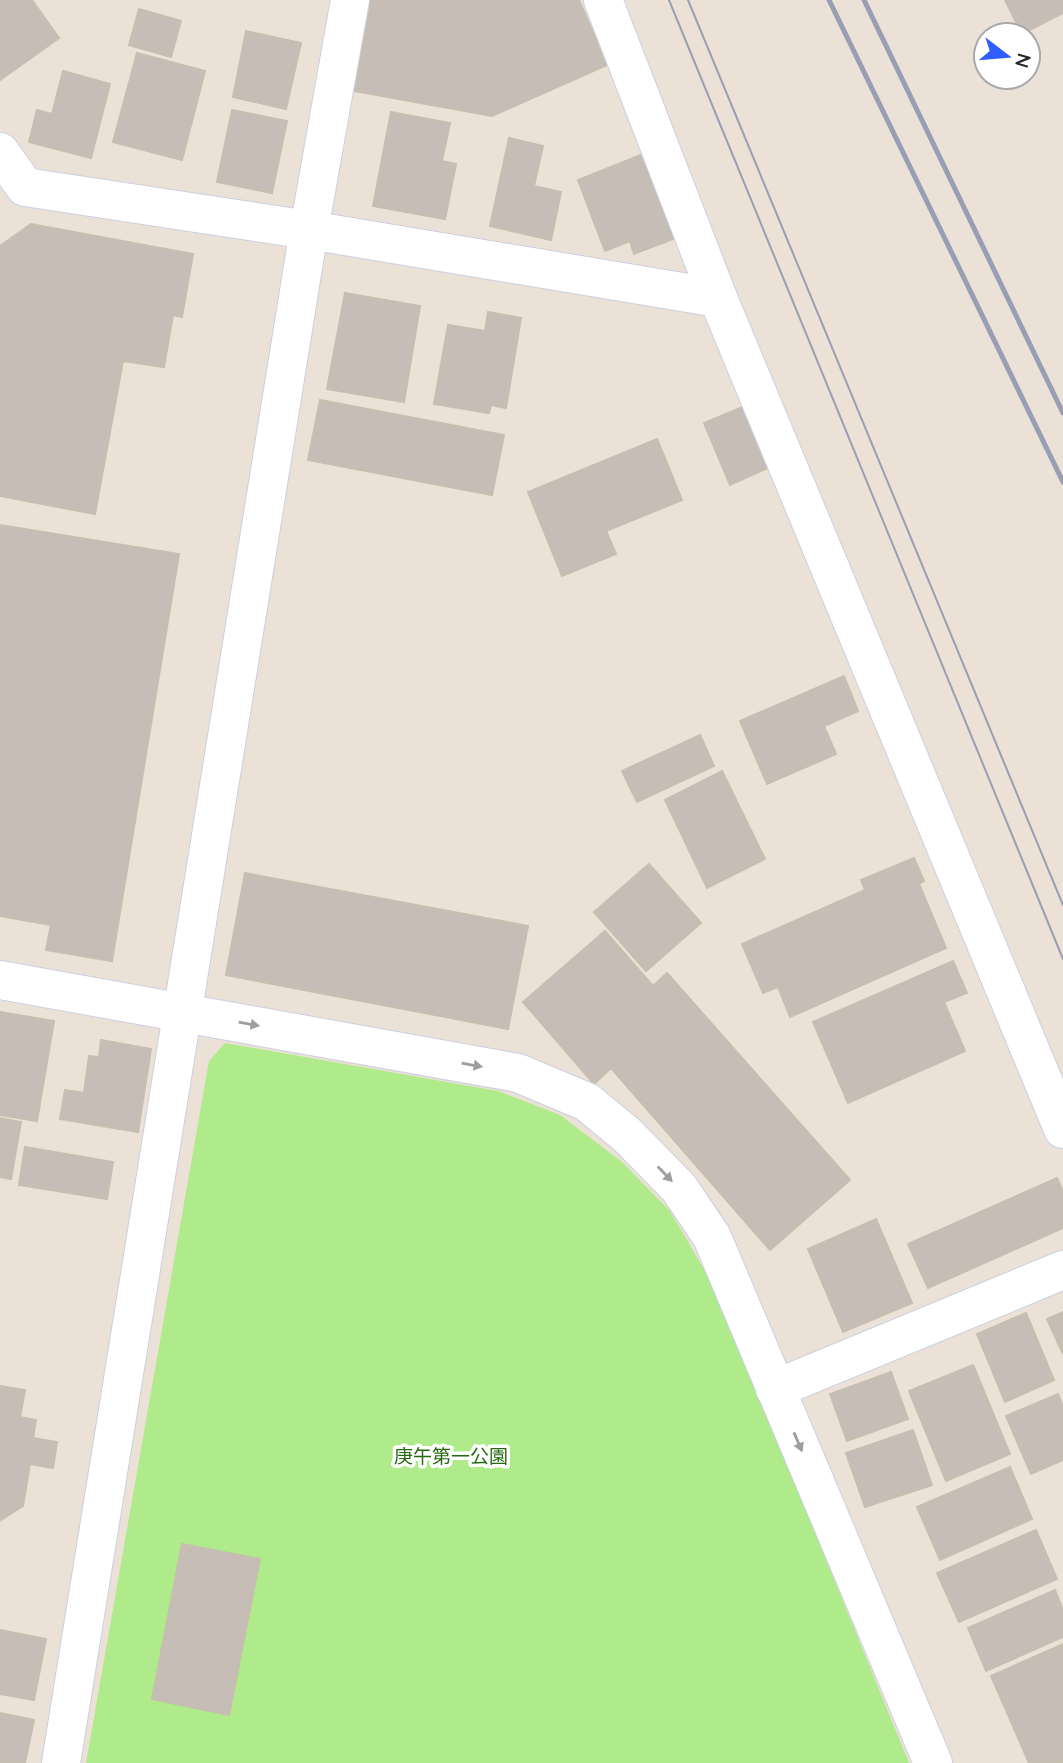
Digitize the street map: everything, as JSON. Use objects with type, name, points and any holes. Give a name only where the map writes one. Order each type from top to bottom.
[{"type":"street","points":[[61,1763],[309,230],[350,0]]},
{"type":"street","points":[[603,0],[718,298],[1063,1129]]},
{"type":"street","points":[[0,152],[12,195],[309,230],[718,298]]},
{"type":"street","points":[[0,980],[518,1073],[587,1102],[626,1135],[679,1188],[712,1237],[933,1763]]},
{"type":"street","points":[[775,1389],[1063,1270]]},
{"type":"green space","name":"庚午第一公園","points":[[225,1043],[498,1091],[560,1115],[622,1162],[670,1211],[716,1290],[909,1763],[86,1763],[209,1061]]},
{"type":"building","points":[[0,0],[32,0],[59,38],[0,80]]},
{"type":"building","points":[[371,0],[579,0],[607,65],[492,116],[354,91]]},
{"type":"building","points":[[1005,0],[1063,0],[1063,13],[1042,24],[1042,21],[1016,21]]},
{"type":"building","points":[[139,9],[181,21],[171,57],[129,45]]},
{"type":"building","points":[[246,31],[301,43],[286,109],[233,97]]},
{"type":"building","points":[[137,53],[205,71],[182,160],[113,142]]},
{"type":"building","points":[[63,71],[110,84],[91,158],[29,142],[37,110],[52,114]]},
{"type":"building","points":[[232,110],[287,121],[272,193],[217,182]]},
{"type":"building","points":[[391,112],[450,123],[442,161],[456,164],[445,219],[373,206]]},
{"type":"building","points":[[509,138],[543,146],[534,186],[561,192],[551,240],[490,226]]},
{"type":"building","points":[[648,152],[681,236],[634,254],[630,241],[605,251],[578,180]]},
{"type":"building","points":[[31,224],[193,254],[182,317],[173,315],[164,367],[123,361],[95,514],[0,496],[0,246]]},
{"type":"building","points":[[345,293],[420,306],[404,402],[327,389]]},
{"type":"building","points":[[488,312],[521,318],[506,408],[491,405],[489,413],[434,404],[448,325],[485,331]]},
{"type":"building","points":[[320,400],[504,435],[492,495],[308,460]]},
{"type":"building","points":[[745,406],[770,467],[730,485],[704,423]]},
{"type":"building","points":[[657,439],[682,500],[606,531],[616,554],[562,576],[528,492]]},
{"type":"building","points":[[0,525],[179,554],[112,961],[46,950],[51,925],[0,916]]},
{"type":"building","points":[[844,676],[858,711],[824,726],[836,754],[767,784],[740,721]]},
{"type":"building","points":[[700,735],[714,766],[637,802],[622,771]]},
{"type":"building","points":[[722,771],[765,859],[707,888],[665,800]]},
{"type":"building","points":[[914,858],[924,881],[919,884],[946,948],[790,1017],[778,987],[763,993],[742,944],[865,890],[861,880]]},
{"type":"building","points":[[649,864],[701,923],[646,971],[594,912]]},
{"type":"building","points":[[245,873],[528,926],[508,1029],[226,975]]},
{"type":"building","points":[[605,931],[653,986],[667,973],[850,1180],[770,1250],[611,1068],[594,1084],[523,1002]]},
{"type":"building","points":[[953,961],[967,993],[944,1002],[965,1051],[848,1103],[813,1022]]},
{"type":"building","points":[[0,1012],[54,1021],[37,1121],[0,1115]]},
{"type":"building","points":[[101,1040],[151,1049],[138,1132],[60,1119],[65,1090],[84,1093],[89,1056],[99,1057]]},
{"type":"building","points":[[0,1118],[21,1122],[11,1179],[0,1177]]},
{"type":"building","points":[[25,1147],[113,1162],[107,1199],[19,1185]]},
{"type":"building","points":[[1057,1178],[1063,1192],[1063,1228],[928,1288],[908,1244]]},
{"type":"building","points":[[876,1219],[912,1303],[843,1332],[808,1249]]},
{"type":"building","points":[[1063,1312],[1063,1354],[1047,1319]]},
{"type":"building","points":[[1026,1313],[1054,1380],[1005,1402],[977,1334]]},
{"type":"building","points":[[973,1365],[1010,1454],[946,1481],[909,1391]]},
{"type":"building","points":[[891,1372],[908,1419],[847,1441],[830,1394]]},
{"type":"building","points":[[0,1386],[25,1390],[20,1417],[36,1420],[33,1438],[57,1442],[53,1468],[30,1464],[23,1506],[1,1520]]},
{"type":"building","points":[[1058,1394],[1063,1407],[1063,1460],[1031,1474],[1006,1416]]},
{"type":"building","points":[[913,1430],[932,1485],[865,1507],[846,1453]]},
{"type":"building","points":[[1010,1467],[1032,1519],[940,1560],[917,1507]]},
{"type":"building","points":[[1036,1530],[1057,1579],[959,1622],[937,1573]]},
{"type":"building","points":[[182,1544],[260,1559],[229,1715],[152,1699]]},
{"type":"building","points":[[1055,1590],[1063,1610],[1063,1637],[986,1671],[968,1628]]},
{"type":"building","points":[[0,1630],[46,1639],[34,1700],[0,1694]]},
{"type":"building","points":[[1063,1644],[1063,1763],[1029,1763],[991,1676]]},
{"type":"building","points":[[0,1713],[34,1720],[25,1763],[0,1763]]},
{"type":"tram line","points":[[669,0],[1063,959]]},
{"type":"tram line","points":[[688,0],[1063,905]]},
{"type":"railway","points":[[829,0],[1063,482]]},
{"type":"railway","points":[[864,0],[1063,413]]}]
